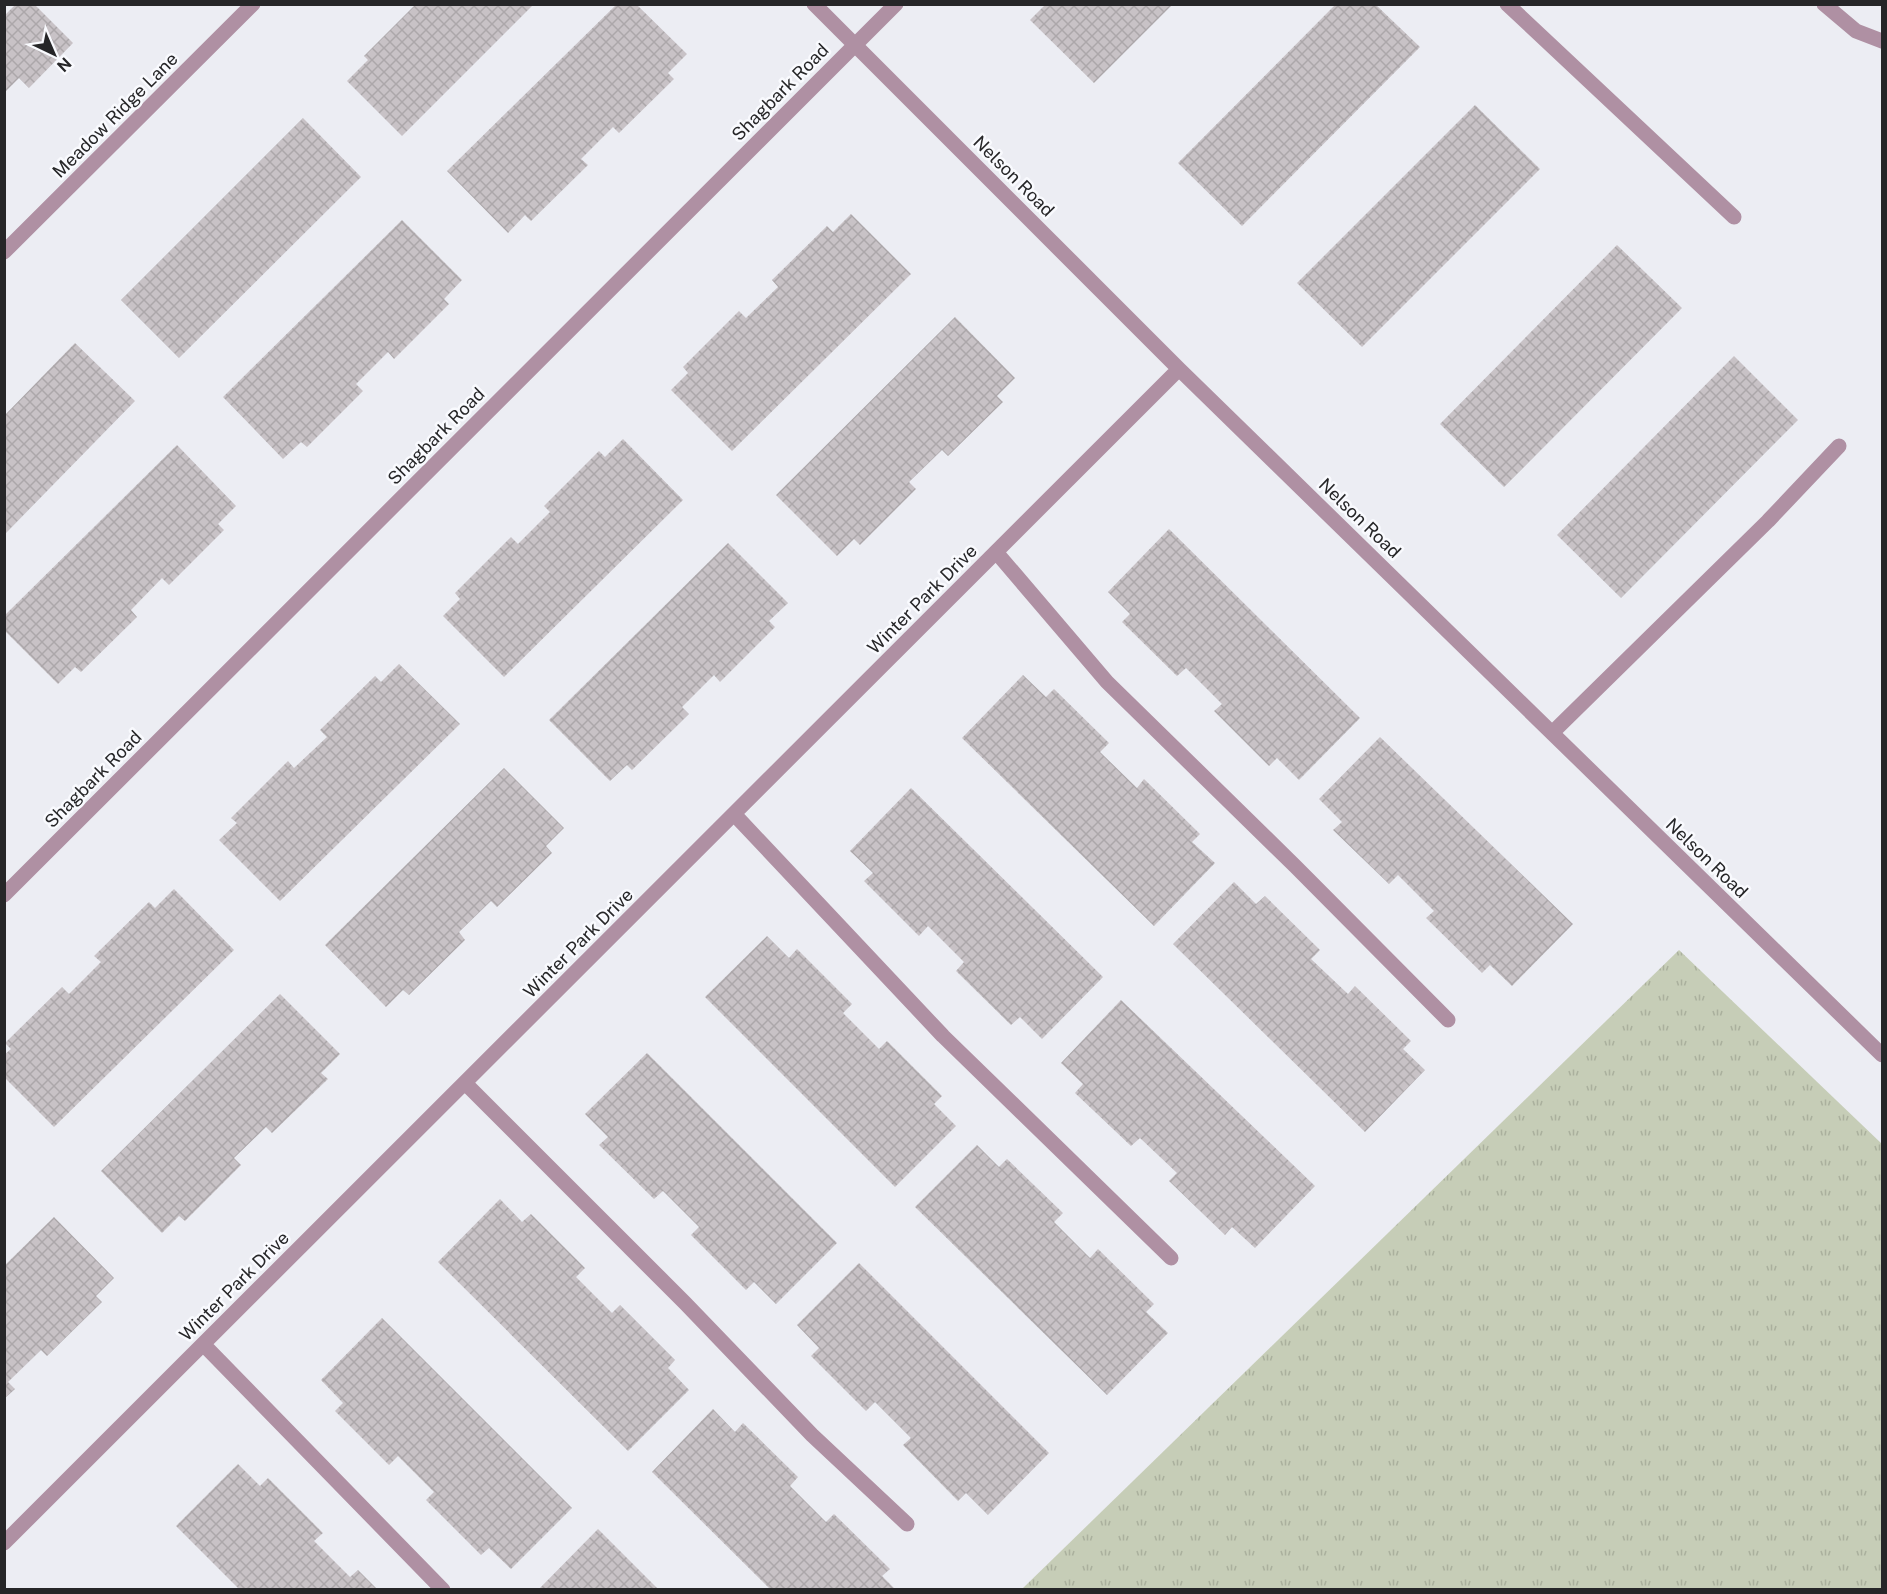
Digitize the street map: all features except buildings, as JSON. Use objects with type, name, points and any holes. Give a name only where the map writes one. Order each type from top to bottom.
[{"type":"street","name":"Meadow Ridge Lane","points":[[4,252],[254,4]]},
{"type":"street","name":"Nelson Road","points":[[814,4],[1179,369],[1882,1055]]},
{"type":"street","name":"Shagbark Road","points":[[4,895],[896,4]]},
{"type":"street","points":[[1508,4],[1734,217]]},
{"type":"street","points":[[1824,4],[1856,31],[1882,41]]},
{"type":"street","name":"Winter Park Drive","points":[[4,1543],[1179,369]]},
{"type":"street","points":[[1552,734],[1768,522],[1839,446]]},
{"type":"street","points":[[996,552],[1107,682],[1448,1020]]},
{"type":"street","points":[[734,814],[943,1036],[1171,1258]]},
{"type":"street","points":[[465,1083],[685,1303],[812,1435],[907,1524]]},
{"type":"street","points":[[203,1344],[442,1590]]},
{"type":"green space","points":[[1679,950],[1882,1144],[1882,1589],[1022,1589]]}]
